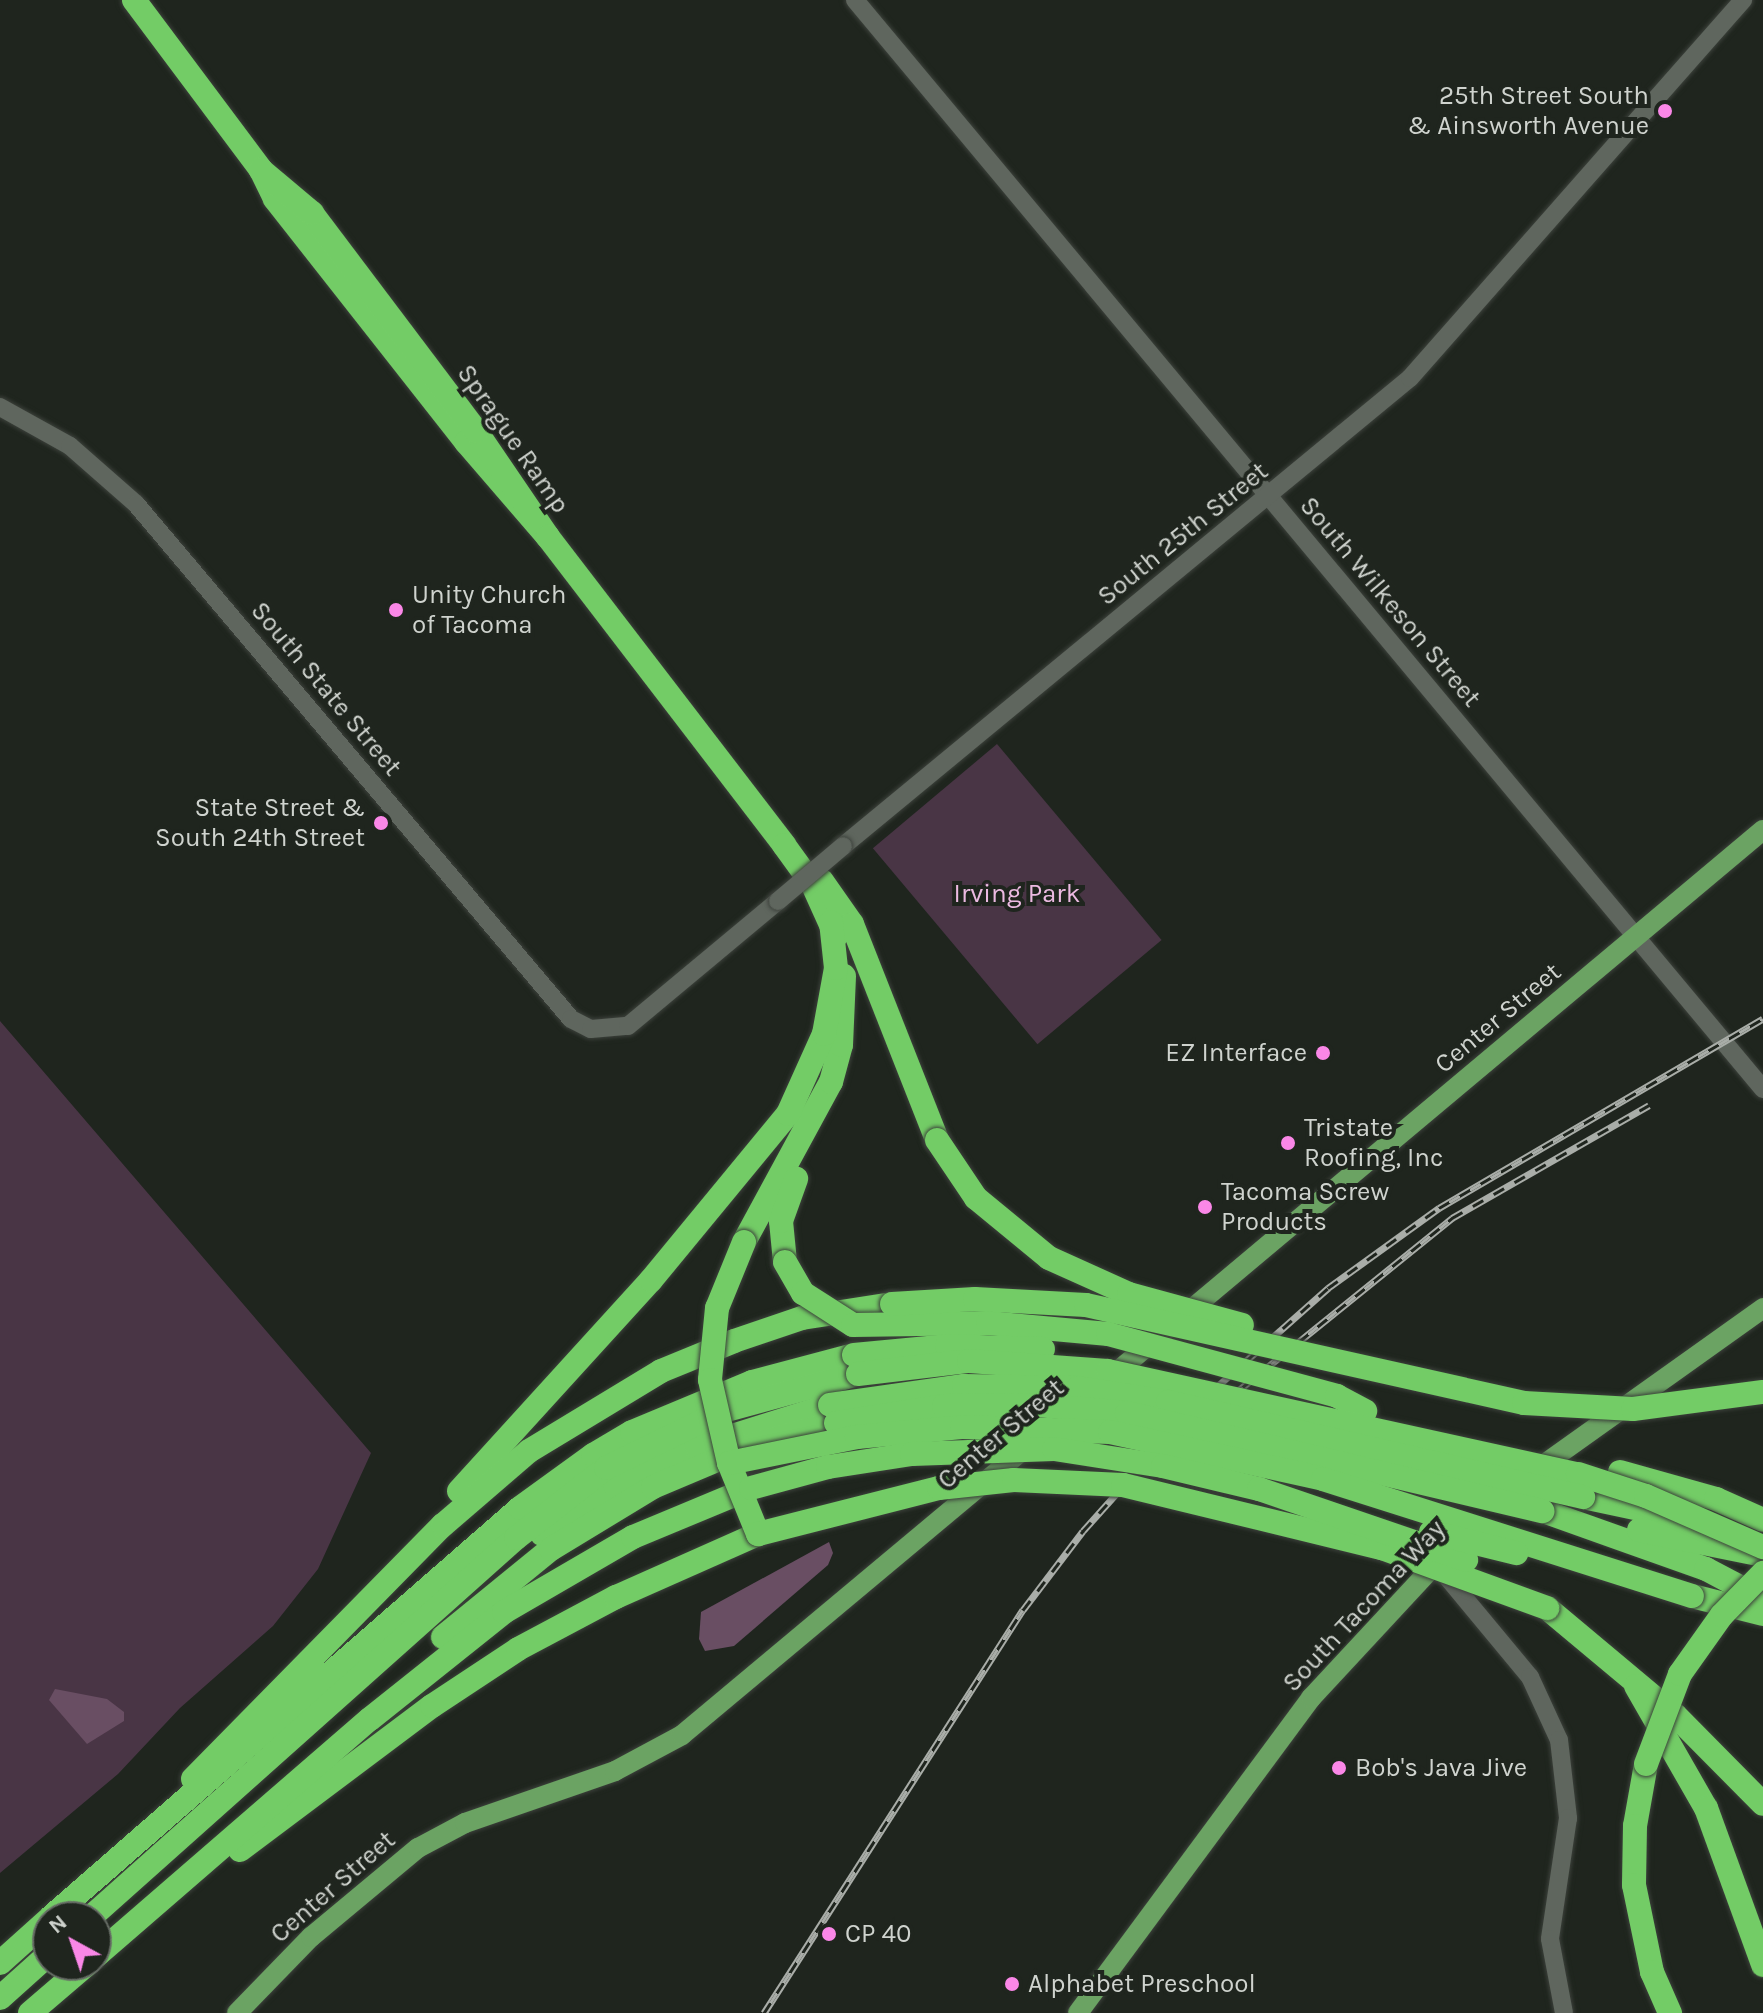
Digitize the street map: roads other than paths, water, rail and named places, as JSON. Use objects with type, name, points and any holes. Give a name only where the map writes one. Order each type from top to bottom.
[{"type":"highway","name":"Sprague Ramp","points":[[134,0],[261,170],[285,211],[548,537],[784,845]]},
{"type":"highway","points":[[784,845],[831,922],[845,979],[844,1024],[848,1053],[840,1087],[784,1209],[780,1232],[785,1262],[803,1293],[853,1325],[988,1323],[1108,1334],[1337,1396],[1365,1411]]},
{"type":"highway","points":[[784,845],[824,882],[852,924],[937,1140],[976,1198],[1000,1222],[1073,1271],[1369,1370]]},
{"type":"highway","points":[[135,1843],[296,1672],[651,1280],[788,1114],[824,1034],[836,968],[831,922]]},
{"type":"highway","points":[[758,1534],[729,1463],[710,1380],[711,1343],[717,1308],[744,1242],[831,1082],[844,1024]]},
{"type":"highway","points":[[296,1672],[483,1487],[591,1410],[661,1371],[802,1318],[892,1304],[975,1299],[1086,1305],[1524,1403],[1568,1407],[1679,1406],[1763,1392]]},
{"type":"highway","points":[[69,1901],[520,1508],[593,1455],[732,1389],[947,1346],[1063,1350],[1110,1356],[1365,1411],[1664,1483],[1763,1520]]},
{"type":"highway","points":[[109,1901],[353,1687],[516,1538],[606,1468],[723,1411],[856,1365],[969,1361],[1108,1371],[1578,1474],[1660,1501],[1763,1547]]},
{"type":"highway","points":[[353,1687],[507,1560],[616,1487],[697,1447],[964,1386],[1078,1388],[1168,1402],[1763,1535]]},
{"type":"highway","points":[[370,1719],[431,1647],[532,1564],[600,1516],[750,1446],[833,1414],[959,1406],[1127,1413],[1543,1511],[1763,1555]]},
{"type":"highway","points":[[729,1463],[857,1437],[962,1427],[1110,1432],[1323,1479],[1692,1596]]},
{"type":"highway","points":[[112,1942],[472,1634],[545,1584],[633,1537],[751,1488],[871,1459],[1009,1447],[1163,1466],[1763,1614]]},
{"type":"highway","points":[[187,1878],[246,1847],[432,1706],[562,1625],[758,1534],[939,1488],[1014,1480],[1123,1485],[1382,1548],[1547,1608]]},
{"type":"highway","points":[[1297,1500],[1468,1561],[1547,1608],[1697,1735],[1763,1804]]},
{"type":"highway","points":[[1543,1511],[1680,1559],[1763,1599]]},
{"type":"highway","points":[[1670,2013],[1652,1972],[1634,1885],[1635,1826],[1646,1764],[1680,1674],[1722,1615],[1763,1573]]},
{"type":"highway","points":[[1636,1686],[1706,1808],[1763,1965]]},
{"type":"highway","points":[[0,1963],[32,1934]]},
{"type":"highway","points":[[0,1998],[32,1969]]},
{"type":"highway","points":[[30,2013],[67,1981]]},
{"type":"main road","name":"Center Street","points":[[237,2013],[311,1937],[418,1848],[465,1823],[615,1771],[682,1735],[1763,830]]},
{"type":"main road","name":"South Tacoma Way","points":[[1078,2013],[1311,1698],[1435,1563],[1558,1453],[1763,1308]]},
{"type":"street","name":"South Wilkeson Street","points":[[855,0],[1763,1089]]},
{"type":"street","name":"South 25th Street","points":[[591,1029],[621,1029],[635,1021],[1410,378],[1743,0]]},
{"type":"street","name":"South State Street","points":[[0,407],[70,446],[136,504],[554,1003],[591,1029]]},
{"type":"street","points":[[1435,1563],[1530,1677],[1559,1740],[1568,1818],[1550,1939],[1564,2013]]},
{"type":"railway","points":[[764,2013],[1023,1610],[1083,1531],[1193,1408],[1328,1288],[1439,1208],[1763,1019]]},
{"type":"railway","points":[[1187,1432],[1452,1218],[1649,1105]]},
{"type":"place","name":"25th Street South & Ainsworth Avenue","points":[[1665,111]]},
{"type":"place","name":"Unity Church of Tacoma","points":[[396,610]]},
{"type":"place","name":"State Street & South 24th Street","points":[[381,823]]},
{"type":"place","name":"EZ Interface","points":[[1323,1053]]},
{"type":"place","name":"Tristate Roofing, Inc","points":[[1288,1143]]},
{"type":"place","name":"Tacoma Screw Products","points":[[1205,1207]]},
{"type":"place","name":"Bob's Java Jive","points":[[1339,1768]]},
{"type":"place","name":"CP 40","points":[[829,1934]]},
{"type":"place","name":"Alphabet Preschool","points":[[1012,1984]]},
{"type":"park label","name":"Irving Park","points":[[1017,894]]}]
